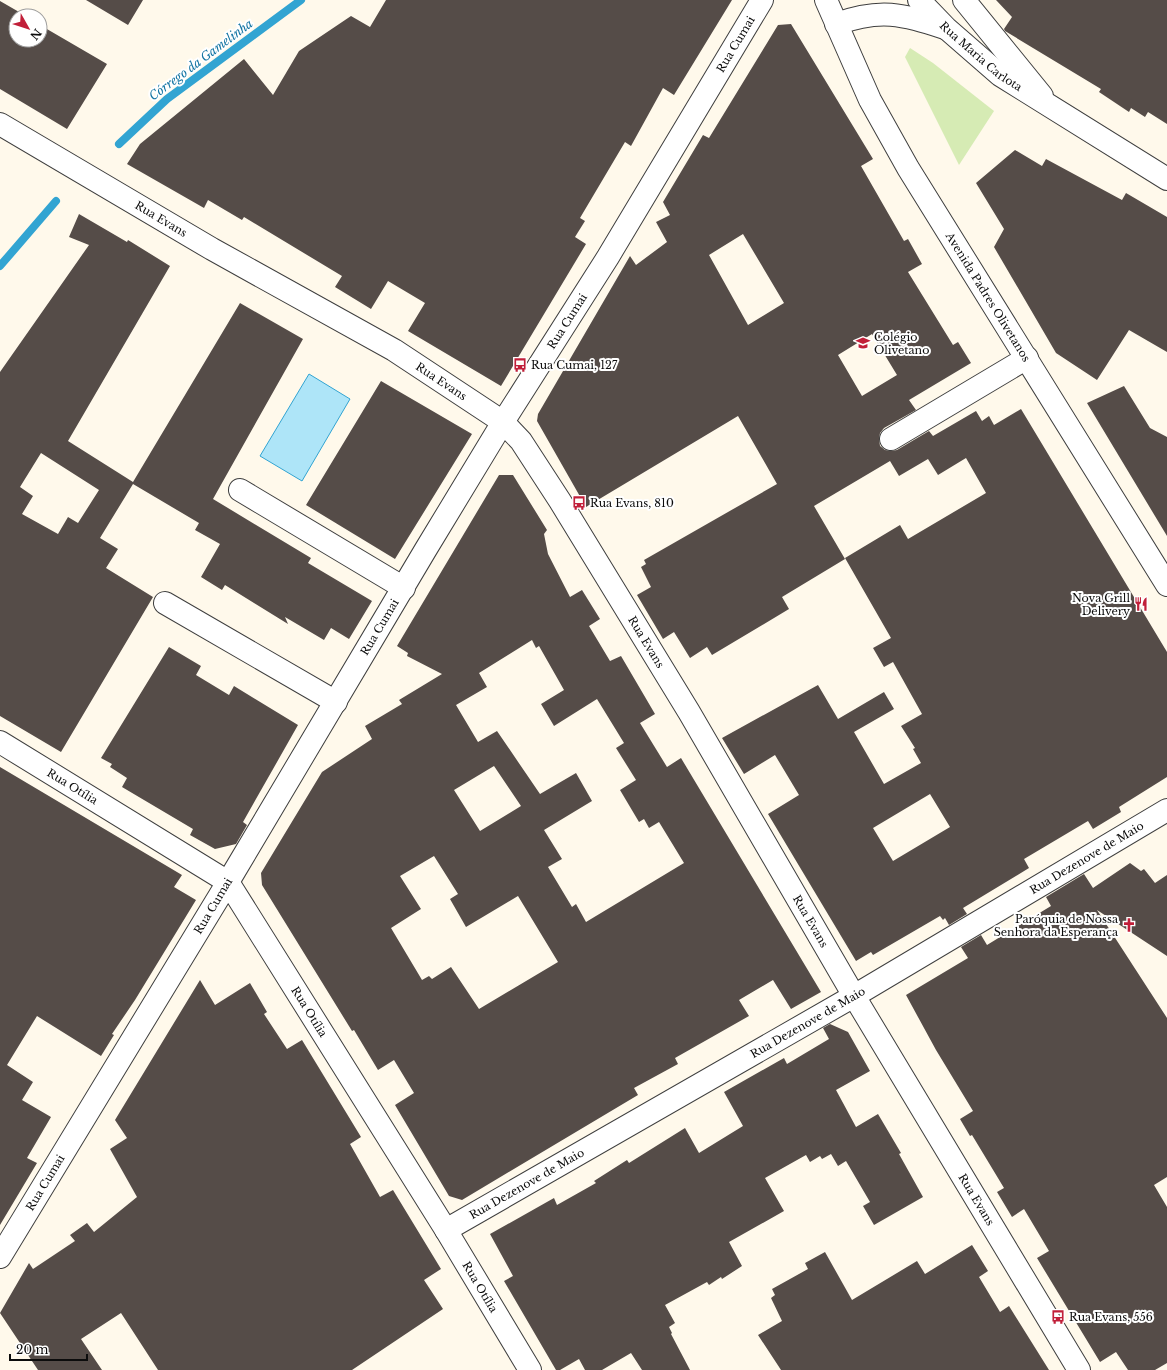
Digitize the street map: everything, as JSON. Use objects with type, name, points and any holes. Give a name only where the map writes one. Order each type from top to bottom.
[{"type":"street","name":"Rua Cumai","points":[[0,1257],[228,882],[503,422],[608,257],[762,0]]},
{"type":"street","name":"Avenida Padres Olivetanos","points":[[826,0],[870,100],[908,168],[1167,585]]},
{"type":"street","name":"Rua Maria Carlota","points":[[919,0],[946,28],[1000,75],[1167,179]]},
{"type":"street","name":"Rua Maria Carlota","points":[[964,0],[1049,105]]},
{"type":"street","points":[[836,24],[854,18],[894,14],[946,28]]},
{"type":"street","name":"Rua Evans","points":[[0,124],[212,249],[394,350],[503,422],[521,441],[689,712],[854,996],[1079,1370]]},
{"type":"street","points":[[891,440],[1027,358]]},
{"type":"street","points":[[240,490],[404,588]]},
{"type":"street","points":[[166,603],[336,702]]},
{"type":"street","name":"Rua Otília","points":[[0,742],[228,882],[446,1230],[530,1370]]},
{"type":"street","name":"Rua Dezenove de Maio","points":[[446,1230],[854,996],[1167,810]]},
{"type":"green space","points":[[910,48],[933,63],[994,111],[959,165],[905,57]]},
{"type":"water","points":[[309,374],[350,399],[302,481],[260,456]]},
{"type":"building","points":[[86,0],[143,0],[128,25]]},
{"type":"building","points":[[386,0],[732,0],[674,95],[663,88],[631,146],[625,142],[580,218],[585,221],[575,237],[586,244],[501,386],[408,331],[425,303],[388,281],[371,309],[335,287],[342,276],[244,217],[242,220],[208,200],[204,208],[127,164],[140,144],[244,59],[273,95],[299,51],[351,16],[370,27]]},
{"type":"building","points":[[996,0],[1167,0],[1167,124],[1148,112],[1145,117],[1131,108],[1129,112],[1099,92],[1101,89],[1005,31],[1004,29],[1012,17]]},
{"type":"building","points":[[0,1],[12,8],[8,8],[8,48],[48,48],[48,30],[107,64],[67,129],[0,89]]},
{"type":"building","points":[[791,24],[873,159],[861,166],[904,241],[908,239],[922,264],[908,272],[953,345],[958,342],[971,363],[909,400],[916,410],[884,428],[880,433],[880,446],[885,450],[897,450],[929,431],[933,436],[976,411],[982,421],[989,416],[994,425],[1021,409],[1167,652],[1167,777],[1119,807],[1121,812],[1093,829],[1088,821],[1024,859],[1029,868],[963,908],[967,914],[949,925],[945,918],[943,920],[940,916],[873,955],[871,952],[856,961],[768,814],[799,795],[775,755],[744,774],[722,738],[818,685],[838,719],[884,692],[894,709],[854,732],[884,784],[921,763],[913,749],[915,748],[901,726],[922,714],[893,662],[884,667],[873,648],[891,638],[845,558],[900,525],[908,539],[986,493],[966,458],[938,475],[928,459],[899,476],[890,461],[814,506],[845,559],[782,597],[789,609],[712,655],[707,647],[690,658],[674,632],[663,639],[637,595],[651,587],[641,567],[646,564],[644,560],[777,484],[738,416],[586,507],[537,421],[538,414],[630,256],[636,265],[667,242],[656,222],[670,215],[663,202],[703,135],[709,138],[778,25]],"holes":[[[743,234],[784,303],[748,325],[709,255]],[[872,334],[897,375],[862,396],[838,355]],[[930,794],[950,827],[893,861],[873,828]]]},
{"type":"building","points":[[1015,150],[1042,166],[1046,159],[1122,200],[1126,193],[1167,217],[1167,352],[1129,330],[1097,380],[1056,353],[994,247],[1004,229],[976,183]]},
{"type":"building","points":[[79,214],[127,242],[128,240],[170,266],[68,441],[133,482],[240,303],[303,339],[213,499],[311,558],[308,563],[372,601],[349,639],[331,628],[324,640],[285,617],[288,624],[225,585],[222,590],[201,577],[220,544],[195,530],[199,523],[133,484],[100,538],[118,549],[106,568],[153,597],[61,752],[0,716],[0,372],[89,245],[69,237]],"holes":[[[41,453],[99,490],[78,523],[68,517],[58,534],[22,514],[33,496],[20,487]]]},
{"type":"building","points":[[381,381],[472,434],[395,559],[306,505]]},
{"type":"building","points":[[1124,386],[1150,428],[1167,437],[1167,536],[1087,403]]},
{"type":"building","points":[[499,475],[513,475],[547,530],[544,534],[548,554],[570,597],[582,590],[600,619],[589,626],[610,661],[621,656],[655,714],[640,723],[667,767],[681,758],[821,992],[791,1009],[773,980],[739,1000],[749,1016],[675,1058],[678,1064],[634,1088],[638,1095],[462,1200],[449,1196],[395,1105],[414,1093],[394,1060],[378,1070],[354,1030],[352,1031],[262,885],[261,873],[322,772],[372,739],[365,726],[402,704],[399,700],[442,674],[407,656],[408,653],[397,646]],"holes":[[[532,640],[536,648],[539,646],[564,690],[541,704],[554,726],[597,699],[624,743],[616,748],[636,780],[620,790],[639,822],[644,819],[649,828],[659,822],[684,863],[586,922],[576,904],[572,907],[548,867],[562,859],[544,830],[592,801],[576,773],[540,794],[497,731],[478,742],[456,705],[487,687],[479,673]],[[494,766],[521,806],[480,831],[454,790]],[[434,856],[458,894],[450,899],[466,927],[518,896],[558,962],[479,1009],[451,967],[432,979],[429,976],[422,980],[391,928],[421,909],[400,876]]]},
{"type":"building","points":[[169,647],[201,666],[196,675],[229,695],[234,686],[298,725],[243,822],[247,825],[236,844],[215,849],[190,835],[193,829],[122,787],[127,778],[110,767],[112,764],[101,758]]},
{"type":"building","points":[[0,767],[182,875],[174,887],[196,900],[135,1000],[112,1034],[114,1035],[101,1056],[37,1016],[7,1065],[33,1082],[22,1100],[51,1117],[27,1158],[37,1163],[0,1225]]},
{"type":"building","points":[[1130,863],[1141,871],[1144,869],[1155,883],[1167,875],[1167,956],[1097,910],[1167,1018],[1167,1177],[1154,1185],[1167,1207],[1167,1363],[1155,1370],[1128,1370],[1116,1352],[1100,1362],[1037,1258],[1049,1251],[1024,1209],[1012,1217],[997,1192],[1004,1188],[972,1135],[970,1136],[960,1119],[973,1111],[936,1050],[906,995],[968,958],[961,947],[981,935],[987,945],[1051,906],[1046,897],[1084,874],[1093,888]]},
{"type":"building","points":[[200,980],[215,1005],[250,983],[267,1012],[264,1014],[287,1049],[302,1040],[361,1137],[350,1144],[380,1197],[393,1190],[441,1269],[424,1280],[443,1309],[352,1370],[158,1370],[121,1313],[81,1339],[102,1370],[38,1370],[0,1313],[29,1263],[33,1269],[75,1241],[70,1235],[87,1223],[94,1232],[137,1197],[110,1149],[127,1138],[115,1120]]},
{"type":"building","points":[[830,1024],[848,1032],[870,1071],[836,1090],[856,1127],[878,1114],[901,1153],[899,1154],[923,1197],[874,1225],[863,1206],[870,1202],[846,1161],[838,1166],[831,1154],[822,1159],[820,1156],[810,1162],[806,1155],[765,1178],[784,1211],[729,1242],[742,1266],[722,1279],[721,1277],[709,1285],[707,1282],[665,1305],[675,1323],[669,1327],[672,1333],[671,1334],[690,1370],[642,1370],[631,1353],[602,1370],[585,1370],[579,1359],[560,1370],[556,1370],[504,1281],[513,1276],[490,1234],[554,1198],[557,1205],[596,1183],[594,1181],[627,1160],[629,1163],[685,1128],[699,1153],[743,1126],[724,1092],[784,1058],[787,1064],[829,1039],[823,1028]]},
{"type":"building","points":[[972,1245],[988,1271],[979,1277],[1000,1312],[1009,1306],[1049,1370],[781,1370],[758,1335],[782,1321],[771,1298],[775,1295],[772,1289],[808,1269],[805,1263],[825,1252],[852,1300],[917,1261],[925,1274]]},
{"type":"waterway","name":"Córrego da Gamelinha","points":[[119,144],[167,99],[301,0]]},
{"type":"waterway","name":"Córrego da Gamelinha","points":[[0,266],[56,201]]},
{"type":"place","name":"Colégio Olivetano","points":[[863,343]]},
{"type":"place","name":"Rua Cumai, 127","points":[[520,365]]},
{"type":"place","name":"Rua Evans, 810","points":[[579,503]]},
{"type":"place","name":"Nova Grill Delivery","points":[[1141,604]]},
{"type":"place","name":"Paróquia de Nossa Senhora da Esperança","points":[[1129,925]]},
{"type":"place","name":"Rua Evans, 556","points":[[1058,1317]]}]
